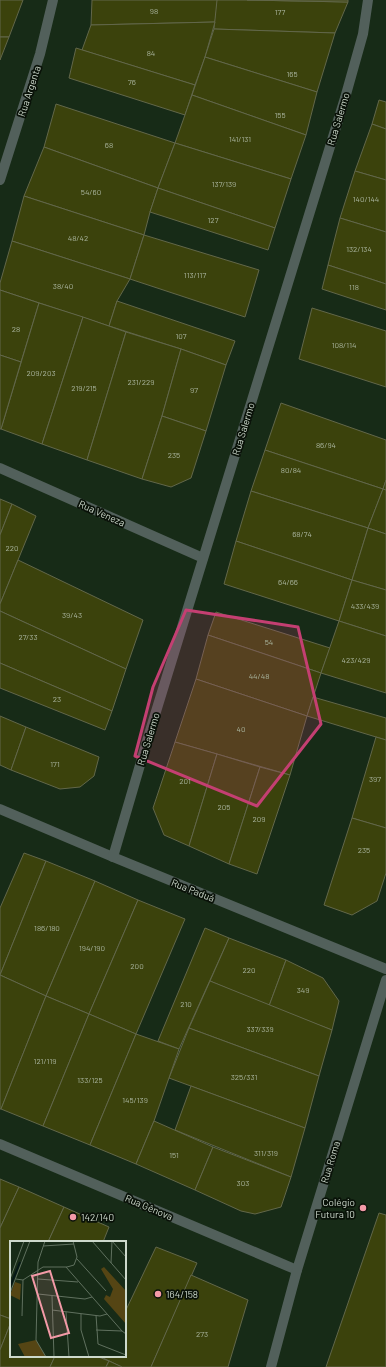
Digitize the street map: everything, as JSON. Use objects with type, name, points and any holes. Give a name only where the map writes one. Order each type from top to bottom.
[{"type":"street","name":"Rua Argenta","points":[[0,180],[40,54],[53,0]]},
{"type":"street","name":"Rua Salermo","points":[[113,857],[150,731],[345,98],[363,34],[368,0]]},
{"type":"street","name":"Rua Veneza","points":[[0,468],[203,558]]},
{"type":"street","name":"Rua Paduá","points":[[0,809],[386,969]]},
{"type":"street","name":"Rua Roma","points":[[271,1367],[297,1270],[386,980]]},
{"type":"street","name":"Rua Gênova","points":[[0,1144],[297,1270]]},
{"type":"highlighted area","points":[[186,610],[298,627],[321,724],[257,806],[135,756],[153,687]]},
{"type":"building","points":[[0,0],[23,0],[9,37],[0,37]]},
{"type":"building","points":[[92,0],[218,0],[215,22],[91,25]]},
{"type":"building","points":[[217,0],[348,2],[335,33],[214,29]]},
{"type":"building","points":[[247,0],[348,0],[348,2]]},
{"type":"building","points":[[215,22],[195,85],[82,50],[91,25]]},
{"type":"building","points":[[214,29],[335,33],[317,92],[205,57]]},
{"type":"building","points":[[0,37],[9,37],[0,60]]},
{"type":"building","points":[[76,48],[195,85],[185,115],[69,78]]},
{"type":"building","points":[[205,57],[317,92],[306,135],[192,95]]},
{"type":"building","points":[[192,95],[306,135],[291,179],[175,143]]},
{"type":"building","points":[[379,100],[386,102],[386,129],[372,124]]},
{"type":"building","points":[[56,104],[175,143],[158,188],[44,147]]},
{"type":"building","points":[[372,124],[386,129],[386,180],[355,171]]},
{"type":"building","points":[[175,143],[291,179],[275,228],[158,188]]},
{"type":"building","points":[[44,147],[158,188],[144,235],[24,196]]},
{"type":"building","points":[[355,171],[386,180],[386,232],[340,218]]},
{"type":"building","points":[[158,188],[275,228],[268,250],[150,212]]},
{"type":"building","points":[[24,196],[144,235],[130,279],[12,241]]},
{"type":"building","points":[[340,218],[386,232],[386,284],[328,265]]},
{"type":"building","points":[[144,235],[259,270],[245,317],[130,279]]},
{"type":"building","points":[[12,241],[130,279],[117,301],[109,326],[0,290],[0,283]]},
{"type":"building","points":[[328,265],[386,284],[386,310],[322,289]]},
{"type":"building","points":[[0,290],[39,303],[21,362],[0,355]]},
{"type":"building","points":[[117,301],[235,341],[226,365],[109,326]]},
{"type":"building","points":[[39,303],[83,317],[42,444],[1,429]]},
{"type":"building","points":[[312,308],[386,331],[386,387],[299,359]]},
{"type":"building","points":[[83,317],[126,332],[87,460],[42,444]]},
{"type":"building","points":[[126,332],[181,349],[142,479],[87,460]]},
{"type":"building","points":[[181,349],[226,365],[206,431],[162,416]]},
{"type":"building","points":[[0,355],[21,362],[1,429],[0,429]]},
{"type":"building","points":[[281,403],[386,440],[386,480],[383,489],[265,450]]},
{"type":"building","points":[[162,416],[206,431],[191,478],[171,487],[142,479]]},
{"type":"building","points":[[265,450],[383,489],[368,528],[251,491]]},
{"type":"building","points":[[386,480],[386,490],[383,489]]},
{"type":"building","points":[[383,489],[386,490],[386,534],[368,528]]},
{"type":"building","points":[[251,491],[368,528],[352,580],[236,541]]},
{"type":"building","points":[[0,499],[12,504],[0,535]]},
{"type":"building","points":[[12,504],[36,516],[0,604],[0,535]]},
{"type":"building","points":[[368,528],[386,534],[386,590],[352,580]]},
{"type":"building","points":[[236,541],[352,580],[339,621],[224,584]]},
{"type":"building","points":[[18,560],[143,620],[126,669],[0,611],[0,604]]},
{"type":"building","points":[[352,580],[386,590],[386,636],[339,621]]},
{"type":"building","points":[[0,611],[126,669],[112,711],[0,663]]},
{"type":"building","points":[[216,612],[330,648],[321,673],[208,635]]},
{"type":"building","points":[[339,621],[386,636],[386,693],[321,673]]},
{"type":"building","points":[[208,635],[321,673],[307,716],[196,679]]},
{"type":"building","points":[[0,663],[112,711],[105,730],[0,688]]},
{"type":"building","points":[[196,679],[307,716],[290,775],[175,742]]},
{"type":"building","points":[[313,697],[386,718],[386,740],[307,716]]},
{"type":"building","points":[[0,716],[26,727],[11,770],[0,765]]},
{"type":"building","points":[[26,727],[99,757],[94,776],[80,787],[60,789],[11,770]]},
{"type":"building","points":[[376,737],[386,740],[386,828],[352,818]]},
{"type":"building","points":[[175,742],[217,754],[189,846],[164,835],[153,808]]},
{"type":"building","points":[[217,754],[260,767],[229,864],[189,846]]},
{"type":"building","points":[[260,767],[290,775],[257,874],[229,864]]},
{"type":"building","points":[[352,818],[386,828],[386,873],[377,901],[352,915],[324,905]]},
{"type":"building","points":[[24,853],[46,861],[0,975],[0,908]]},
{"type":"building","points":[[46,861],[95,881],[46,996],[0,975]]},
{"type":"building","points":[[95,881],[138,900],[89,1014],[46,996]]},
{"type":"building","points":[[138,900],[185,919],[136,1034],[89,1014]]},
{"type":"building","points":[[205,928],[229,938],[179,1049],[158,1041]]},
{"type":"building","points":[[229,938],[286,960],[269,1006],[210,981]]},
{"type":"building","points":[[286,960],[323,978],[339,1001],[332,1030],[269,1006]]},
{"type":"building","points":[[0,975],[46,996],[1,1109],[0,1109]]},
{"type":"building","points":[[210,981],[332,1030],[319,1076],[189,1028]]},
{"type":"building","points":[[46,996],[89,1014],[43,1126],[1,1109]]},
{"type":"building","points":[[89,1014],[136,1034],[90,1145],[43,1126]]},
{"type":"building","points":[[189,1028],[319,1076],[305,1128],[169,1078]]},
{"type":"building","points":[[136,1034],[179,1049],[154,1121],[136,1164],[90,1145]]},
{"type":"building","points":[[191,1086],[305,1128],[291,1177],[175,1130]]},
{"type":"building","points":[[154,1121],[213,1147],[195,1190],[136,1164]]},
{"type":"building","points":[[213,1147],[291,1177],[281,1207],[255,1214],[241,1211],[195,1190]]},
{"type":"building","points":[[0,1179],[19,1187],[0,1228]]},
{"type":"building","points":[[19,1187],[64,1207],[48,1241],[10,1241],[10,1319],[0,1315],[0,1228]]},
{"type":"building","name":"142/140","points":[[64,1207],[109,1227],[103,1241],[48,1241]]},
{"type":"building","points":[[379,1213],[386,1215],[386,1367],[326,1367]]},
{"type":"building","name":"164/158","points":[[156,1247],[197,1263],[151,1367],[122,1367],[103,1358],[126,1357],[126,1310]]},
{"type":"building","points":[[191,1275],[248,1300],[228,1367],[151,1367]]},
{"type":"building","points":[[0,1315],[10,1319],[10,1325],[0,1350]]},
{"type":"building","points":[[10,1325],[10,1357],[55,1357],[50,1367],[0,1367],[0,1350]]},
{"type":"building","points":[[55,1357],[99,1357],[109,1361],[106,1367],[50,1367]]},
{"type":"building","points":[[109,1361],[122,1367],[106,1367]]},
{"type":"place","name":"Colégio Futura 10","points":[[363,1208]]},
{"type":"place","name":"142/140","points":[[73,1217]]},
{"type":"place","name":"164/158","points":[[158,1294]]}]
